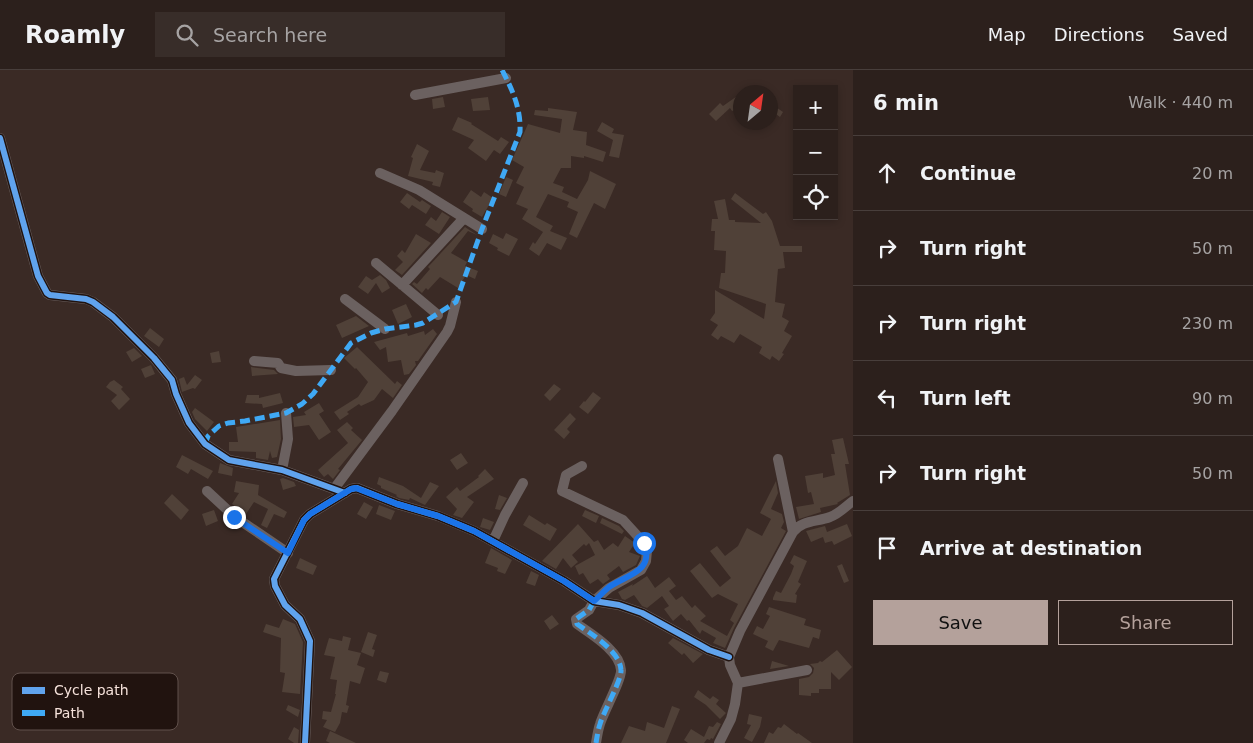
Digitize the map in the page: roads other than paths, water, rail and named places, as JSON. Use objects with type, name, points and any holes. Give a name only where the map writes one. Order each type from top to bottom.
[{"type":"street","points":[[415,95],[506,78]]},
{"type":"street","points":[[0,138],[38,276],[47,293],[54,296],[86,299],[113,317],[154,358],[172,380],[189,423],[205,444],[229,460],[282,470],[345,493]]},
{"type":"street","points":[[380,173],[419,190],[482,229]]},
{"type":"street","points":[[402,285],[464,218]]},
{"type":"street","points":[[376,263],[438,315]]},
{"type":"street","points":[[345,299],[385,329]]},
{"type":"street","points":[[334,489],[392,411],[447,332],[456,302]]},
{"type":"street","points":[[254,361],[274,362],[278,363],[280,368],[296,371],[331,370]]},
{"type":"street","points":[[282,470],[288,439],[286,413]]},
{"type":"street","points":[[778,459],[793,532]]},
{"type":"street","points":[[582,466],[566,475],[562,491],[623,520],[644,543],[647,551],[646,562],[641,570],[609,588],[594,601],[589,610],[576,619],[577,624],[599,639],[609,649],[619,662],[622,672],[600,724],[596,743]]},
{"type":"street","points":[[493,541],[523,483]]},
{"type":"street","points":[[305,743],[310,641],[303,625],[285,605],[274,583],[304,520],[310,514],[356,488],[397,504],[438,516],[493,541],[564,581],[594,601],[619,605],[642,613],[708,650],[730,657]]},
{"type":"street","points":[[207,491],[234,517],[288,553]]},
{"type":"street","points":[[719,743],[731,719],[738,683],[730,665],[730,657],[740,631],[793,532],[803,524],[830,517],[853,501]]},
{"type":"street","points":[[738,683],[807,670]]}]
